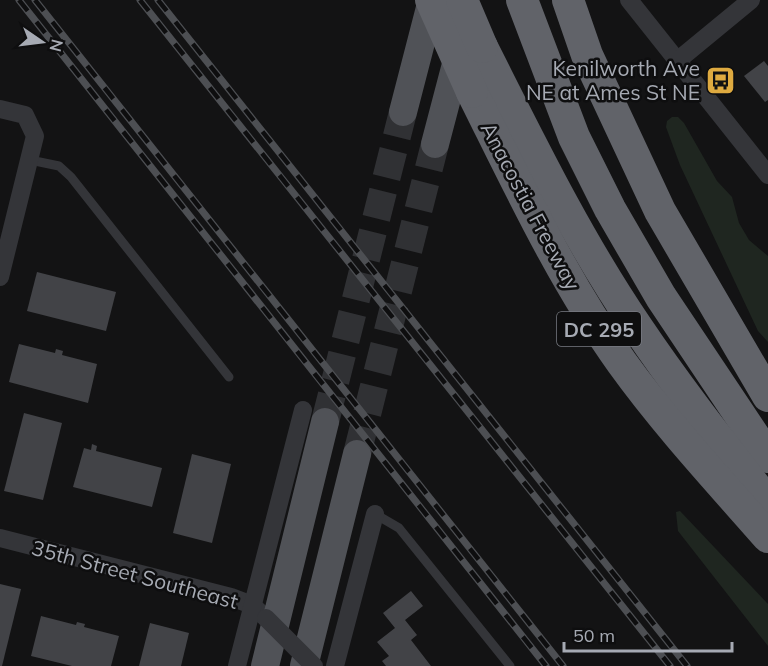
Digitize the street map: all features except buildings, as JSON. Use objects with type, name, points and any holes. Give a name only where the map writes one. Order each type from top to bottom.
[{"type":"highway","name":"Anacostia Freeway","points":[[431,0],[472,92],[533,214],[584,307],[686,444],[768,537]]},
{"type":"highway","points":[[462,0],[482,47],[536,155],[605,277],[681,389],[768,503]]},
{"type":"highway","points":[[568,0],[587,55],[660,212],[768,396]]},
{"type":"highway","name":"DC 295","points":[[523,3],[574,137],[609,209],[661,297],[768,457]]},
{"type":"main road","points":[[403,112],[431,0]]},
{"type":"main road","points":[[435,144],[472,0]]},
{"type":"main road","points":[[265,666],[314,416]]},
{"type":"main road","points":[[304,666],[357,454]]},
{"type":"street","points":[[629,0],[768,175]]},
{"type":"street","points":[[676,61],[751,0]]},
{"type":"street","points":[[0,109],[25,115],[35,136],[0,277]]},
{"type":"street","points":[[237,666],[252,605],[314,416]]},
{"type":"street","points":[[335,666],[375,514]]},
{"type":"street","name":"35th Street Southeast","points":[[0,538],[223,594],[252,605],[314,666]]},
{"type":"lane","points":[[30,160],[59,166],[71,177],[229,377]]},
{"type":"lane","points":[[375,514],[399,528],[510,666]]},
{"type":"shaded area","points":[[672,117],[678,117],[684,123],[717,181],[732,197],[739,223],[749,240],[768,256],[768,342],[758,331],[680,165],[666,127],[667,121]]},
{"type":"shaded area","points":[[680,511],[768,604],[768,646],[678,531],[676,512]]},
{"type":"tunnel","points":[[325,422],[403,112]]},
{"type":"tunnel","points":[[357,454],[435,144]]},
{"type":"railway","points":[[19,0],[546,666]]},
{"type":"railway","points":[[35,0],[563,666]]},
{"type":"railway","points":[[140,0],[670,666]]},
{"type":"railway","points":[[158,0],[687,666]]},
{"type":"place","name":"Kenilworth Ave NE at Ames St NE","points":[[721,80]]}]
